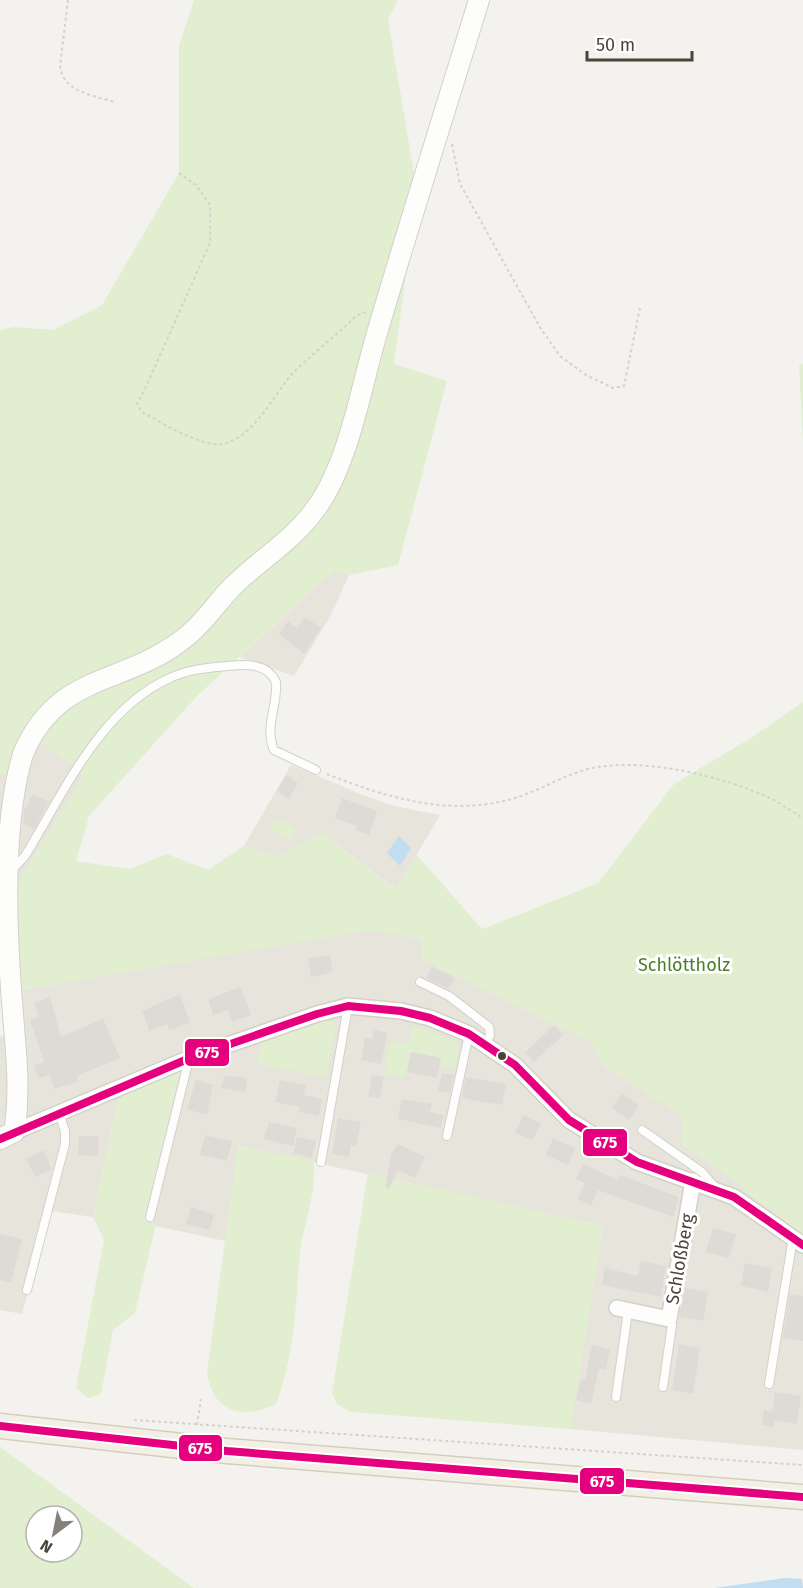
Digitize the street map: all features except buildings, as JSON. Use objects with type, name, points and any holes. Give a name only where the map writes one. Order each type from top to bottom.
[{"type":"main road","points":[[0,1426],[227,1451],[690,1486],[803,1497]]},
{"type":"street","points":[[7,1135],[17,1116],[17,1074],[4,932],[5,875],[14,787],[23,754],[36,729],[54,706],[75,692],[181,641],[193,632],[232,587],[284,544],[313,514],[326,495],[335,476],[383,310],[479,0]]},
{"type":"street","points":[[7,1135],[190,1058],[348,1006],[410,1013],[439,1021],[486,1044],[515,1065],[569,1119],[636,1162],[734,1197],[798,1242]]},
{"type":"street","name":"Schloßberg","points":[[622,1310],[669,1319],[693,1181]]},
{"type":"lane","points":[[5,875],[16,869],[25,856],[104,730],[137,697],[172,677],[195,669],[247,664],[266,671],[276,682],[270,727],[270,741],[274,750],[316,770]]},
{"type":"lane","points":[[420,982],[449,996],[489,1027],[490,1035],[486,1044]]},
{"type":"lane","points":[[321,1162],[348,1006]]},
{"type":"lane","points":[[447,1136],[469,1034]]},
{"type":"lane","points":[[150,1217],[190,1058]]},
{"type":"lane","points":[[27,1290],[64,1144],[65,1131],[59,1113]]},
{"type":"lane","points":[[642,1130],[702,1172],[718,1191]]},
{"type":"lane","points":[[769,1384],[798,1242]]},
{"type":"lane","points":[[616,1397],[622,1310]]},
{"type":"lane","points":[[663,1387],[672,1325],[669,1319]]},
{"type":"path","points":[[68,0],[60,66],[61,76],[66,84],[114,102]]},
{"type":"path","points":[[452,141],[460,184],[523,298],[560,356],[586,375],[613,388],[624,386],[640,308]]},
{"type":"path","points":[[179,173],[196,184],[210,205],[210,243],[145,389],[138,399],[137,404],[142,412],[201,441],[221,444],[232,440],[257,419],[293,373],[356,316],[369,310],[383,310]]},
{"type":"path","points":[[316,770],[399,800],[425,805],[469,805],[508,800],[565,775],[599,767],[635,765],[714,780],[768,798],[803,818]]},
{"type":"path","points":[[197,1425],[201,1399]]},
{"type":"path","points":[[132,1420],[803,1465]]},
{"type":"shaded area","points":[[334,570],[349,575],[330,617],[294,676],[240,657]]},
{"type":"shaded area","points":[[27,732],[85,774],[15,887],[22,990],[369,929],[422,939],[423,960],[592,1042],[601,1063],[683,1117],[682,1144],[734,1180],[803,1235],[803,1450],[570,1429],[603,1226],[239,1146],[225,1241],[147,1224],[144,1218],[180,1070],[119,1094],[93,1217],[51,1211],[22,1314],[0,1310],[0,1037],[7,1035],[0,975],[0,775],[8,772]]},
{"type":"shaded area","points":[[291,765],[394,806],[440,815],[396,890],[322,833],[276,858],[244,846]]},
{"type":"green space","name":"Schlöttholz","points":[[194,0],[398,0],[388,19],[417,191],[394,364],[447,381],[398,565],[349,575],[334,570],[197,696],[89,816],[76,861],[129,869],[167,854],[208,870],[244,846],[276,858],[322,833],[395,890],[417,855],[482,929],[598,883],[674,784],[751,738],[803,702],[803,1235],[734,1180],[682,1144],[683,1117],[601,1063],[592,1042],[423,960],[421,939],[369,930],[22,990],[13,941],[15,887],[85,774],[27,732],[8,772],[0,775],[0,330],[14,327],[53,330],[102,305],[179,173],[179,46]]},
{"type":"green space","points":[[803,364],[803,443],[799,366]]},
{"type":"green space","points":[[276,818],[296,829],[291,840],[270,830]]},
{"type":"green space","points":[[327,1019],[334,1022],[336,1027],[326,1077],[257,1064],[262,1039]]},
{"type":"green space","points":[[412,1026],[439,1034],[460,1045],[455,1069],[440,1066],[441,1058],[411,1052],[405,1078],[384,1074],[390,1041],[409,1044]]},
{"type":"green space","points":[[180,1069],[144,1218],[147,1224],[156,1224],[135,1313],[113,1330],[101,1394],[88,1398],[76,1388],[104,1240],[93,1217],[119,1094]]},
{"type":"green space","points":[[238,1146],[314,1161],[313,1188],[299,1262],[293,1334],[282,1387],[276,1404],[252,1412],[231,1410],[223,1405],[210,1386],[207,1373]]},
{"type":"green space","points":[[368,1173],[603,1226],[570,1429],[351,1412],[337,1404],[332,1393]]},
{"type":"green space","points":[[0,1447],[78,1504],[24,1504],[24,1564],[84,1564],[84,1508],[194,1588],[0,1588]]},
{"type":"water","points":[[399,836],[411,848],[400,866],[387,853]]},
{"type":"water","points":[[785,1578],[802,1579],[803,1588],[715,1588]]},
{"type":"transit line","name":"675","points":[[0,1139],[190,1058],[317,1014],[348,1006],[401,1011],[430,1018],[469,1034],[515,1065],[569,1120],[637,1162],[734,1197],[803,1245]]},
{"type":"transit line","name":"675","points":[[0,1426],[227,1451],[803,1497]]}]
